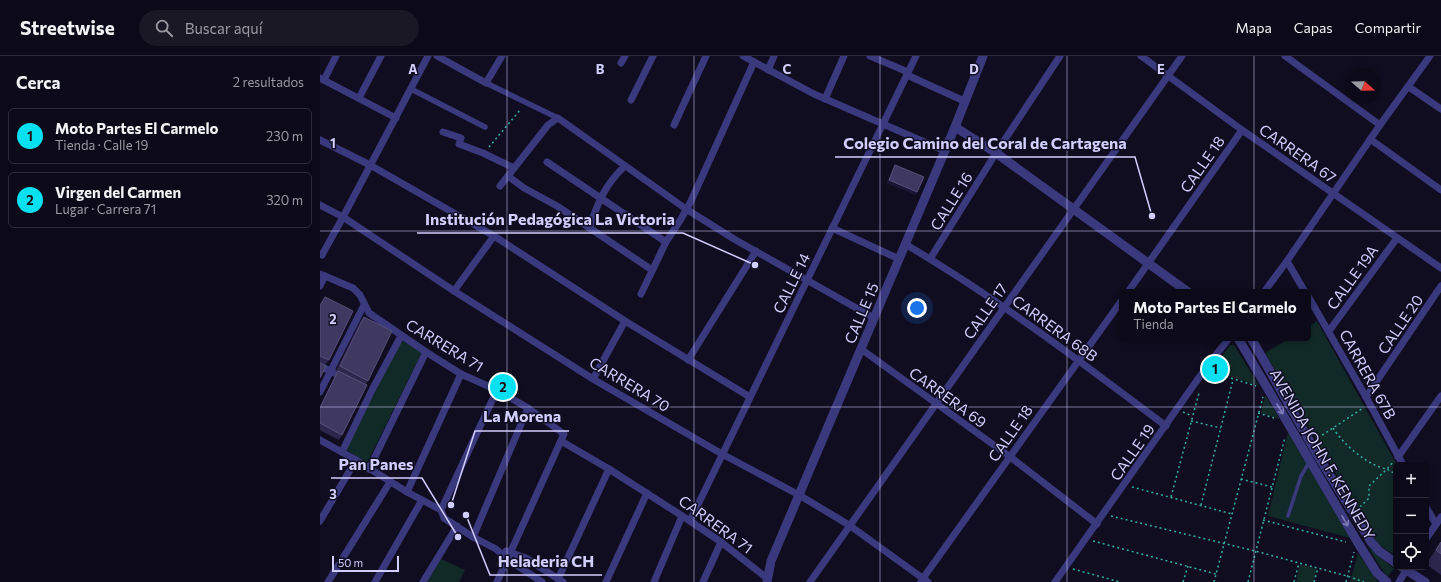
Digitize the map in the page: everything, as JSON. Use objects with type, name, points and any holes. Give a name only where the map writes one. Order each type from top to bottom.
[{"type":"street","points":[[336,56],[322,79],[396,118]]},
{"type":"street","points":[[359,98],[381,56]]},
{"type":"street","points":[[322,255],[428,56]]},
{"type":"street","points":[[437,56],[486,83],[558,118],[686,209],[756,251],[874,318]]},
{"type":"street","points":[[486,83],[502,56]]},
{"type":"street","points":[[621,63],[625,56]]},
{"type":"street","points":[[631,100],[653,56]]},
{"type":"street","points":[[674,125],[706,56]]},
{"type":"street","points":[[743,56],[825,99],[945,151]]},
{"type":"street","points":[[768,70],[774,56]]},
{"type":"street","points":[[825,99],[844,56]]},
{"type":"street","points":[[870,56],[964,101]]},
{"type":"street","name":"CALLE 14","points":[[690,521],[916,56]]},
{"type":"street","name":"CALLE 15","points":[[769,581],[771,561],[945,151],[983,56]]},
{"type":"street","name":"CALLE 16","points":[[930,259],[996,153],[1060,56]]},
{"type":"street","name":"CARRERA 67","points":[[1141,56],[1242,130],[1441,268]]},
{"type":"street","name":"CALLE 17","points":[[810,582],[935,403],[1182,56]]},
{"type":"street","points":[[1285,56],[1380,125]]},
{"type":"street","points":[[1266,289],[1370,139],[1409,87],[1428,57]]},
{"type":"street","points":[[641,294],[666,242],[686,209],[754,62]]},
{"type":"street","points":[[1409,87],[1441,110]]},
{"type":"street","points":[[410,89],[485,127]]},
{"type":"street","points":[[500,186],[548,125],[558,118]]},
{"type":"street","points":[[955,127],[996,153],[1184,289]]},
{"type":"street","name":"CALLE 18","points":[[1130,289],[1242,130]]},
{"type":"street","points":[[443,132],[461,138],[459,144],[483,153],[514,168]]},
{"type":"street","points":[[1370,139],[1441,190]]},
{"type":"street","points":[[320,140],[370,166],[494,236],[624,321],[750,397]]},
{"type":"street","points":[[547,162],[666,242]]},
{"type":"street","points":[[589,228],[600,198],[618,173],[625,166]]},
{"type":"street","points":[[508,176],[524,188],[557,206],[652,270]]},
{"type":"street","name":"CARRERA 70","points":[[320,206],[343,217],[454,291],[593,379],[722,454],[799,494],[849,526],[923,581]]},
{"type":"street","points":[[832,228],[899,259]]},
{"type":"street","points":[[454,291],[494,236]]},
{"type":"street","name":"CALLE 19A","points":[[1329,331],[1397,238]]},
{"type":"street","name":"CARRERA 68B","points":[[905,244],[1004,307],[1166,426]]},
{"type":"street","points":[[688,360],[756,251]]},
{"type":"street","points":[[1287,261],[1304,289]]},
{"type":"street","points":[[320,286],[322,275]]},
{"type":"street","name":"CARRERA 71","points":[[322,275],[352,288],[360,295],[369,313],[426,352],[461,374],[497,390],[528,408],[562,437],[721,542],[769,581]]},
{"type":"street","name":"CALLE 20","points":[[1368,400],[1441,286]]},
{"type":"street","name":"CARRERA 67B","points":[[1311,301],[1368,400],[1401,462]]},
{"type":"street","name":"CALLE 18","points":[[923,581],[1009,456],[1119,304]]},
{"type":"street","points":[[320,392],[364,305]]},
{"type":"street","points":[[593,379],[624,321]]},
{"type":"street","points":[[342,452],[369,389],[402,336]]},
{"type":"street","name":"CALLE 19","points":[[1056,582],[1205,369],[1227,341]]},
{"type":"street","name":"AVENIDA JOHN F. KENNEDY","points":[[1240,341],[1265,387],[1310,460],[1357,544],[1377,574],[1387,582]]},
{"type":"street","name":"AVENIDA JOHN F. KENNEDY","points":[[1253,341],[1352,513],[1371,542],[1379,551],[1393,561]]},
{"type":"street","name":"CARRERA 69","points":[[861,350],[1009,456],[1097,524]]},
{"type":"street","points":[[369,469],[426,352]]},
{"type":"street","points":[[320,366],[351,381]]},
{"type":"street","points":[[407,492],[461,374]]},
{"type":"street","points":[[441,510],[497,390]]},
{"type":"street","points":[[1398,457],[1441,396]]},
{"type":"street","points":[[472,537],[528,408]]},
{"type":"street","points":[[497,582],[562,437]]},
{"type":"street","points":[[320,441],[342,452],[407,492],[441,510],[444,518],[472,537],[496,549],[507,559],[542,582]]},
{"type":"street","points":[[320,521],[356,460]]},
{"type":"street","points":[[496,549],[511,551],[526,558],[560,580],[609,469]]},
{"type":"street","points":[[328,582],[390,482]]},
{"type":"street","points":[[606,582],[647,493]]},
{"type":"street","points":[[375,582],[422,500]]},
{"type":"street","points":[[1429,512],[1436,524]]},
{"type":"street","points":[[654,582],[682,516]]},
{"type":"street","points":[[1429,535],[1441,517]]},
{"type":"street","points":[[423,582],[457,526]]},
{"type":"street","points":[[703,582],[721,542]]},
{"type":"street","points":[[1399,582],[1405,570]]},
{"type":"street","points":[[1409,570],[1425,582]]},
{"type":"lane","points":[[1288,516],[1301,476],[1310,460]]},
{"type":"path","points":[[483,153],[526,103]]},
{"type":"path","points":[[1205,369],[1234,380],[1265,387],[1214,582]]},
{"type":"path","points":[[1201,505],[1234,380]]},
{"type":"path","points":[[1171,497],[1200,389]]},
{"type":"path","points":[[1311,443],[1333,428],[1368,400]]},
{"type":"path","points":[[1258,413],[1273,418]]},
{"type":"path","points":[[1191,421],[1221,428]]},
{"type":"path","points":[[1333,428],[1347,446],[1378,468],[1387,468],[1393,472]]},
{"type":"path","points":[[1248,582],[1285,437]]},
{"type":"path","points":[[1352,513],[1369,498],[1369,486],[1398,457]]},
{"type":"path","points":[[1241,479],[1272,487]]},
{"type":"path","points":[[1125,485],[1232,514]]},
{"type":"path","points":[[1104,514],[1299,563],[1348,576],[1364,582]]},
{"type":"path","points":[[1263,520],[1357,544],[1346,582]]},
{"type":"path","points":[[1086,539],[1216,574]]},
{"type":"path","points":[[1294,582],[1299,563]]},
{"type":"path","points":[[1183,582],[1188,566]]},
{"type":"path","points":[[1066,567],[1120,582]]},
{"type":"path","points":[[1314,582],[1318,568]]},
{"type":"green space","points":[[1317,321],[1395,462],[1393,462],[1393,554],[1378,544],[1265,353],[1285,341],[1311,341],[1311,325]]},
{"type":"green space","points":[[402,339],[422,352],[367,463],[345,449]]},
{"type":"green space","points":[[1230,345],[1234,345],[1259,386],[1212,370]]},
{"type":"green space","points":[[1265,395],[1280,419],[1261,413]]},
{"type":"green space","points":[[1288,432],[1350,538],[1268,516]]},
{"type":"green space","points":[[1367,546],[1393,568],[1387,577]]},
{"type":"green space","points":[[1358,553],[1378,582],[1350,582]]},
{"type":"green space","points":[[441,559],[465,570],[459,582],[427,582]]},
{"type":"green space","points":[[1300,564],[1317,569],[1313,582],[1296,582]]},
{"type":"building","points":[[895,165],[924,177],[917,192],[889,180]]},
{"type":"building","points":[[325,297],[353,311],[329,360],[320,356],[320,306]]},
{"type":"building","points":[[364,317],[392,331],[368,381],[340,366]]},
{"type":"building","points":[[320,363],[326,366],[320,378]]},
{"type":"building","points":[[338,371],[367,385],[342,435],[320,423],[320,408]]},
{"type":"building","points":[[1441,542],[1441,554],[1436,550]]},
{"type":"place","name":"Colegio Camino del Coral de Cartagena","points":[[1152,216]]},
{"type":"place","name":"Institución Pedagógica La Victoria","points":[[755,265]]},
{"type":"place","name":"Moto Partes El Carmelo","points":[[1215,369]]},
{"type":"place","name":"Virgen del Carmen","points":[[503,387]]},
{"type":"place","name":"La Morena","points":[[451,505]]},
{"type":"place","name":"Heladeria CH","points":[[466,515]]},
{"type":"place","name":"Pan Panes","points":[[458,537]]}]
